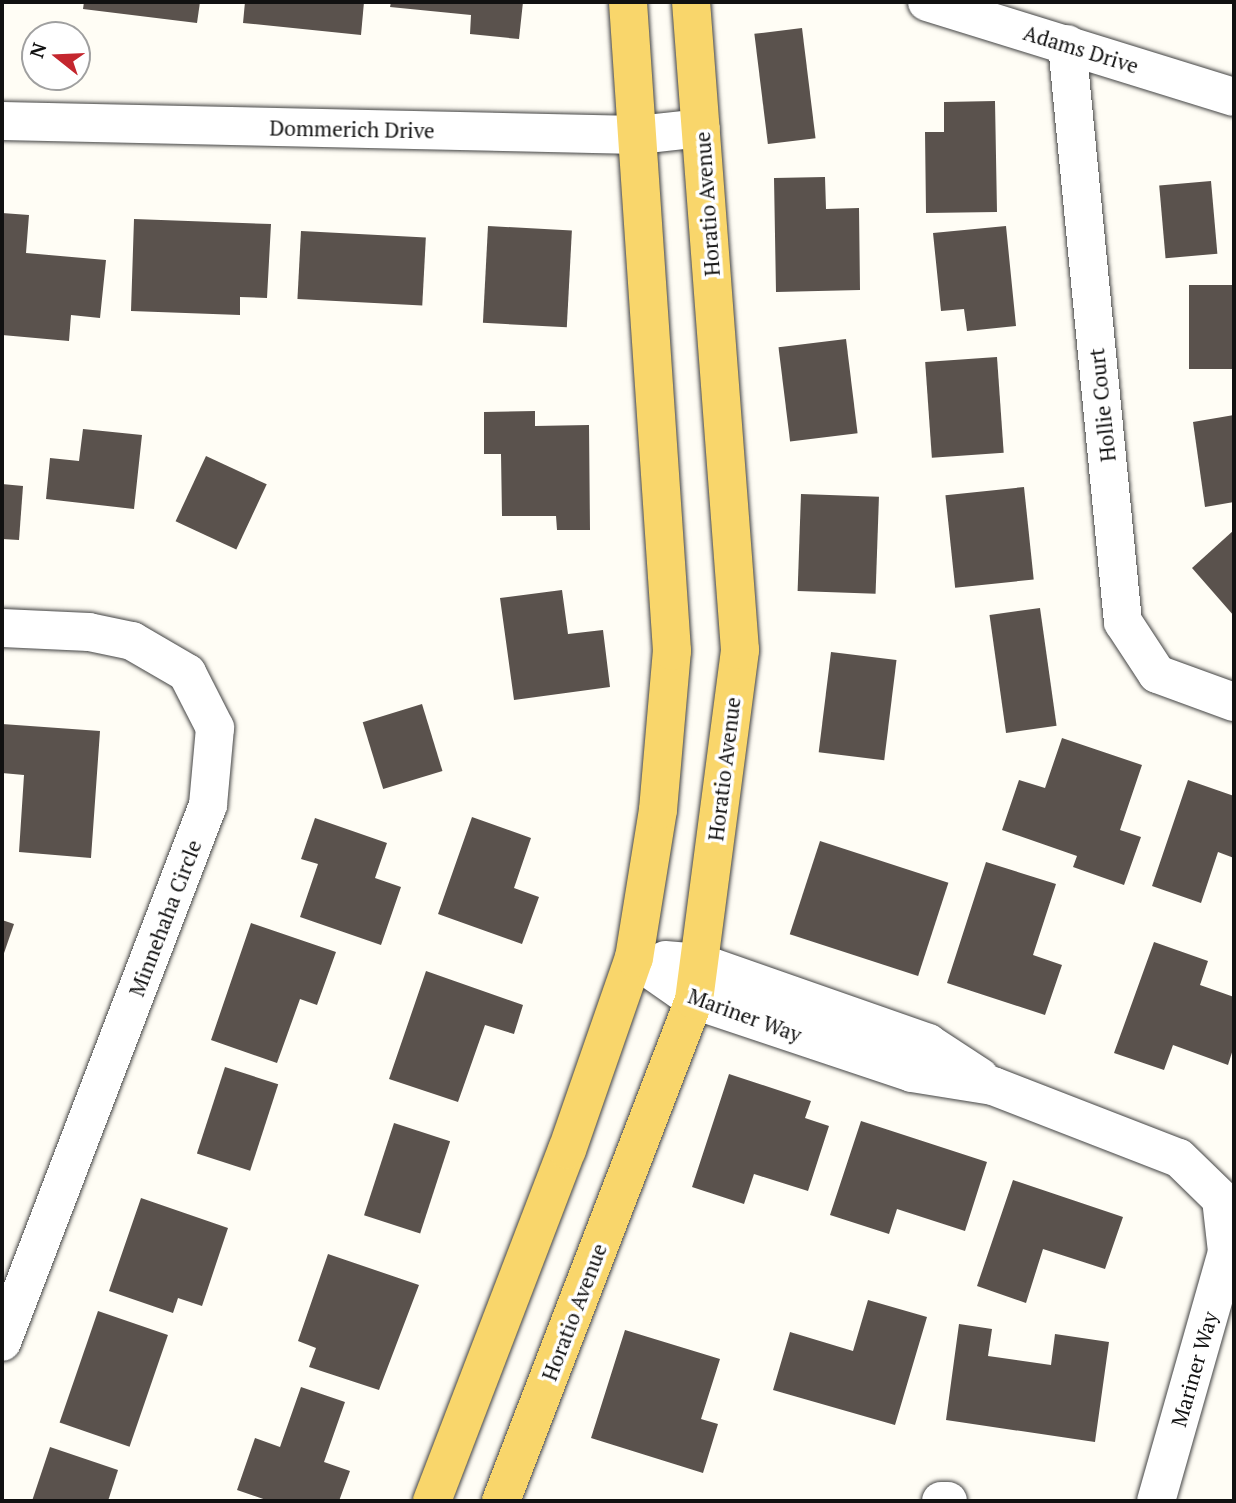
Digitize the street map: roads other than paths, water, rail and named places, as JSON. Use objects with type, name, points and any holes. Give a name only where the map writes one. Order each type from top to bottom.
[{"type":"main road","points":[[432,1501],[567,1150],[634,958],[658,810],[672,651],[628,2]]},
{"type":"main road","name":"Horatio Avenue","points":[[501,1501],[694,1000],[740,650],[691,2]]},
{"type":"street","name":"Adams Drive","points":[[927,2],[1234,97]]},
{"type":"street","name":"Hollie Court","points":[[1067,44],[1123,622],[1157,674],[1234,702]]},
{"type":"street","name":"Dommerich Drive","points":[[2,121],[638,135],[701,128]]},
{"type":"street","name":"Minnehaha Circle","points":[[2,628],[89,632],[132,641],[187,673],[215,729],[208,805],[2,1342]]},
{"type":"street","name":"Mariner Way","points":[[634,958],[700,963],[928,1043],[993,1086]]},
{"type":"street","name":"Mariner Way","points":[[634,958],[694,1000],[912,1073],[993,1086],[1179,1158],[1221,1199],[1227,1252],[1156,1501]]},
{"type":"street","points":[[941,1501],[948,1501]]}]
